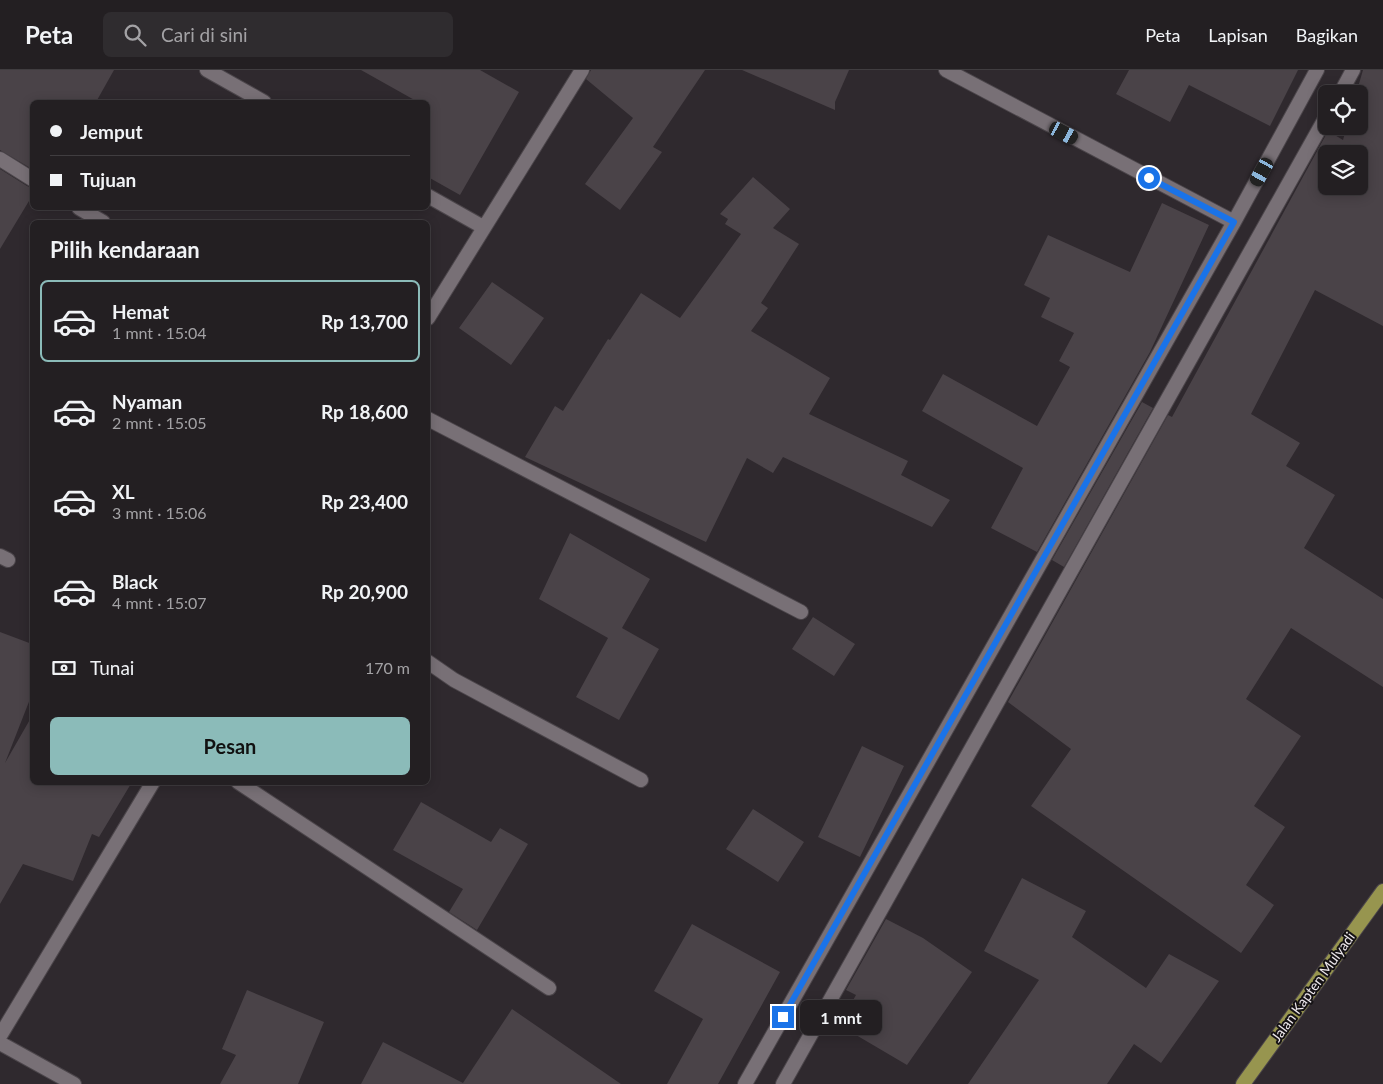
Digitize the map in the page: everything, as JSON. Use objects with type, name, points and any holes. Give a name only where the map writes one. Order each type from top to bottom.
[{"type":"main road","name":"Jalan Kapten Mulyadi","points":[[1243,1084],[1383,891]]},
{"type":"street","points":[[207,70],[260,100]]},
{"type":"street","points":[[430,315],[582,70]]},
{"type":"street","points":[[946,70],[1234,222]]},
{"type":"street","points":[[745,1084],[1234,222],[1317,70]]},
{"type":"street","points":[[1345,85],[1353,70]]},
{"type":"street","points":[[783,1084],[1318,131]]},
{"type":"street","points":[[0,159],[30,178]]},
{"type":"street","points":[[430,197],[483,227]]},
{"type":"street","points":[[82,210],[99,220]]},
{"type":"street","points":[[430,420],[800,612]]},
{"type":"street","points":[[430,663],[454,680],[641,780]]},
{"type":"street","points":[[0,1036],[151,785]]},
{"type":"street","points":[[243,785],[549,988]]},
{"type":"street","points":[[0,1043],[74,1084]]},
{"type":"building","points":[[0,70],[114,70],[97,100],[30,100],[30,168],[0,150]]},
{"type":"building","points":[[361,70],[480,70],[519,92],[460,195],[430,178],[430,100],[414,100]]},
{"type":"building","points":[[591,70],[705,70],[653,147],[662,152],[620,210],[585,184],[633,118],[586,79]]},
{"type":"building","points":[[742,70],[849,70],[835,102],[835,110]]},
{"type":"building","points":[[1129,70],[1298,70],[1270,126],[1189,85],[1170,122],[1116,94]]},
{"type":"building","points":[[1363,70],[1383,70],[1383,326],[1315,290],[1251,414],[1300,443],[1286,466],[1335,495],[1304,548],[1383,599],[1383,687],[1291,628],[1246,699],[1301,736],[1254,806],[1285,827],[1246,885],[1274,905],[1241,953],[1031,806],[1071,749],[1008,702],[1168,415],[1172,417],[1318,149],[1318,195],[1368,195],[1368,145],[1320,145],[1326,135],[1335,135],[1343,140],[1344,135],[1368,135],[1368,85],[1359,85]]},
{"type":"building","points":[[0,169],[30,187],[30,199],[0,249]]},
{"type":"building","points":[[753,177],[790,209],[773,228],[799,244],[761,303],[768,308],[751,331],[830,378],[809,414],[908,461],[901,475],[950,500],[932,527],[783,457],[773,473],[747,458],[706,542],[525,457],[555,406],[563,411],[608,339],[610,340],[641,293],[680,318],[741,234],[725,224],[728,219],[720,214]]},
{"type":"building","points":[[1162,203],[1209,225],[1150,352],[1037,552],[991,528],[1023,468],[922,411],[943,374],[1037,426],[1070,367],[1059,361],[1074,333],[1041,317],[1050,298],[1024,285],[1048,235],[1130,272]]},
{"type":"building","points":[[492,282],[544,318],[511,365],[459,328]]},
{"type":"building","points":[[1142,402],[1153,408],[1064,567],[1052,560]]},
{"type":"building","points":[[570,533],[650,579],[622,628],[659,649],[619,720],[576,697],[608,638],[539,599]]},
{"type":"building","points":[[813,617],[855,644],[834,676],[792,649]]},
{"type":"building","points":[[0,632],[30,643],[30,699],[5,763],[30,719],[30,785],[130,785],[99,837],[92,834],[73,881],[23,864],[0,904]]},
{"type":"building","points":[[862,746],[904,766],[860,857],[818,837]]},
{"type":"building","points":[[421,802],[491,842],[500,828],[528,844],[477,930],[449,912],[463,889],[393,850]]},
{"type":"building","points":[[753,809],[804,842],[778,882],[726,849]]},
{"type":"building","points":[[1022,878],[1086,911],[1072,937],[1146,988],[1169,954],[1219,981],[1161,1063],[1134,1044],[1107,1084],[968,1084],[1039,980],[984,951]]},
{"type":"building","points":[[886,919],[923,938],[972,972],[907,1065],[839,1025],[856,995],[846,990]]},
{"type":"building","points":[[692,924],[780,972],[718,1084],[667,1084],[703,1019],[654,991]]},
{"type":"building","points":[[247,990],[324,1022],[298,1084],[220,1084],[236,1055],[222,1049]]},
{"type":"building","points":[[512,1009],[621,1084],[361,1084],[383,1042],[463,1083]]},
{"type":"route","points":[[783,1017],[1234,222],[1149,178]]}]
